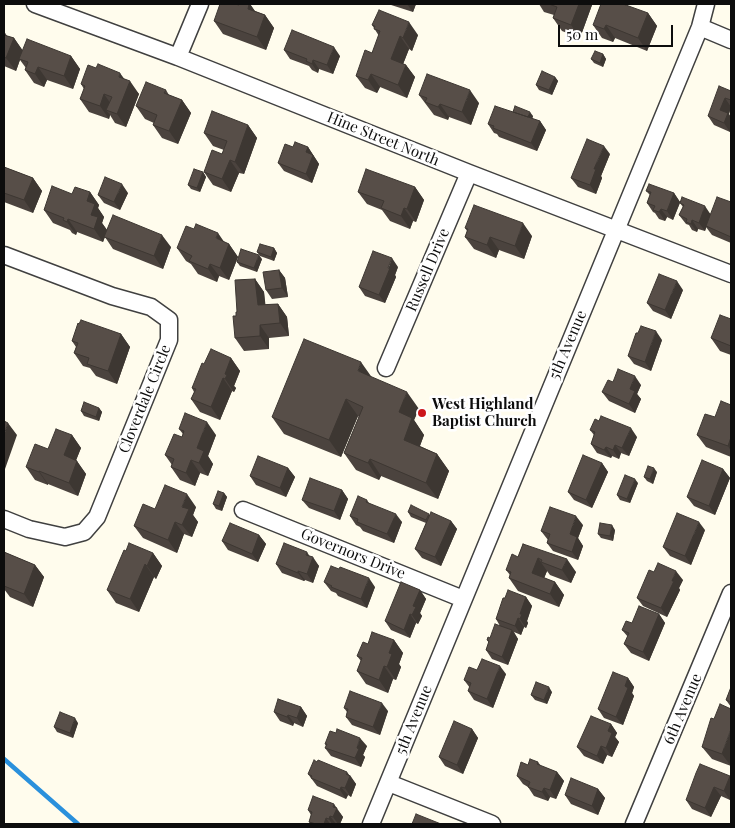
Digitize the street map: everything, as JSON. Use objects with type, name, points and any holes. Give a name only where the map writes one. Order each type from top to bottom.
[{"type":"street","name":"Hine Street North","points":[[35,4],[178,57],[469,173],[731,274]]},
{"type":"street","points":[[178,57],[200,4]]},
{"type":"street","name":"5th Avenue","points":[[371,824],[700,27],[706,4]]},
{"type":"street","points":[[700,27],[731,40]]},
{"type":"street","name":"Russell Drive","points":[[386,368],[469,173]]},
{"type":"street","name":"Cloverdale Circle","points":[[4,255],[112,296],[151,307],[169,320],[169,340],[98,517],[84,532],[65,537],[29,530],[4,519]]},
{"type":"street","name":"Governors Drive","points":[[243,510],[463,599]]},
{"type":"street","name":"6th Avenue","points":[[634,824],[731,593]]},
{"type":"street","points":[[389,783],[492,824]]},
{"type":"building","points":[[220,4],[249,4],[248,9],[265,15],[257,37],[214,21]]},
{"type":"building","points":[[549,4],[579,4],[571,25],[553,18],[557,7]]},
{"type":"building","points":[[601,4],[623,4],[648,13],[638,38],[606,25],[604,29],[593,25]]},
{"type":"building","points":[[379,10],[409,22],[403,38],[400,36],[391,59],[406,65],[398,85],[371,74],[368,80],[356,76],[365,50],[372,53],[380,31],[374,29],[375,26],[372,25]]},
{"type":"building","points":[[292,30],[334,47],[327,65],[313,60],[312,64],[306,61],[307,59],[284,50]]},
{"type":"building","points":[[4,35],[14,38],[6,58],[4,57]]},
{"type":"building","points":[[27,39],[71,56],[64,76],[38,67],[35,74],[25,70],[28,62],[19,59]]},
{"type":"building","points":[[595,51],[603,54],[600,63],[591,59]]},
{"type":"building","points":[[98,64],[120,73],[119,77],[130,81],[117,114],[106,110],[112,97],[104,94],[100,106],[80,99],[85,86],[81,84],[88,65],[96,68]]},
{"type":"building","points":[[542,71],[555,77],[549,90],[536,85]]},
{"type":"building","points":[[427,74],[470,90],[462,112],[440,104],[438,107],[425,102],[427,98],[419,95]]},
{"type":"building","points":[[146,82],[166,90],[164,93],[182,100],[169,131],[153,125],[157,115],[136,106]]},
{"type":"building","points":[[719,86],[731,91],[731,100],[725,98],[720,110],[728,113],[724,123],[708,116]]},
{"type":"building","points":[[495,106],[540,121],[531,143],[493,128],[494,126],[488,124]]},
{"type":"building","points":[[515,106],[530,112],[528,117],[513,112]]},
{"type":"building","points":[[212,111],[248,125],[235,162],[230,160],[222,179],[204,172],[212,150],[222,154],[227,141],[204,133]]},
{"type":"building","points":[[587,139],[604,146],[594,169],[596,169],[590,185],[571,178]]},
{"type":"building","points":[[295,142],[308,147],[306,152],[313,155],[306,174],[278,163],[285,144],[293,147]]},
{"type":"building","points":[[4,167],[33,178],[24,200],[4,193]]},
{"type":"building","points":[[194,169],[203,172],[197,188],[188,185]]},
{"type":"building","points":[[366,169],[415,187],[407,209],[404,208],[401,216],[381,208],[384,201],[358,192]]},
{"type":"building","points":[[105,177],[122,184],[114,202],[98,195]]},
{"type":"building","points":[[649,184],[674,193],[667,211],[661,209],[659,212],[653,210],[655,206],[647,203],[651,192],[646,191]]},
{"type":"building","points":[[52,186],[72,194],[75,187],[90,192],[87,201],[95,204],[91,215],[98,217],[94,229],[68,219],[67,222],[63,220],[64,218],[44,210]]},
{"type":"building","points":[[682,197],[705,206],[699,223],[692,220],[691,224],[686,222],[687,219],[679,215],[684,205],[680,203]]},
{"type":"building","points":[[717,197],[731,202],[731,237],[706,226]]},
{"type":"building","points":[[474,205],[523,223],[515,246],[490,237],[487,245],[465,237],[468,229],[465,228]]},
{"type":"building","points":[[113,215],[162,235],[154,256],[104,237]]},
{"type":"building","points":[[196,224],[218,233],[216,238],[229,244],[220,268],[210,264],[208,269],[189,261],[192,256],[177,248],[186,226],[194,229]]},
{"type":"building","points":[[260,244],[274,248],[271,257],[257,252]]},
{"type":"building","points":[[241,249],[259,255],[254,268],[237,262]]},
{"type":"building","points":[[373,251],[392,258],[379,295],[359,287]]},
{"type":"building","points":[[279,270],[282,288],[266,290],[263,272]]},
{"type":"building","points":[[659,274],[677,281],[665,310],[647,303]]},
{"type":"building","points":[[255,279],[258,305],[278,304],[280,323],[260,325],[260,336],[235,338],[233,316],[236,316],[237,312],[235,280]]},
{"type":"building","points":[[720,315],[731,319],[731,346],[711,338]]},
{"type":"building","points":[[81,320],[121,334],[108,371],[87,364],[89,358],[74,353],[78,343],[72,341],[78,323]]},
{"type":"building","points":[[641,326],[656,331],[645,362],[628,356],[636,333],[638,333]]},
{"type":"building","points":[[304,339],[361,362],[358,371],[407,392],[399,412],[412,418],[404,440],[437,454],[426,483],[370,459],[368,463],[344,453],[363,407],[346,399],[329,440],[272,417]]},
{"type":"building","points":[[211,349],[231,358],[225,374],[227,375],[225,379],[223,378],[211,407],[191,399],[196,389],[192,388],[202,363],[204,364]]},
{"type":"building","points":[[618,369],[635,376],[630,389],[635,391],[629,404],[602,392],[608,380],[613,382]]},
{"type":"building","points":[[721,401],[731,405],[731,437],[728,446],[697,435],[705,414],[715,417]]},
{"type":"building","points":[[84,402],[99,408],[96,417],[81,411]]},
{"type":"building","points":[[185,413],[207,422],[197,448],[204,451],[199,463],[191,460],[186,473],[171,467],[174,459],[165,455],[174,434],[182,437],[184,431],[179,429]]},
{"type":"building","points":[[601,416],[631,428],[622,448],[615,445],[613,450],[606,447],[604,450],[591,444],[595,432],[590,430],[595,419],[599,421]]},
{"type":"building","points":[[4,421],[8,423],[4,435]]},
{"type":"building","points":[[56,429],[72,435],[64,455],[77,461],[69,483],[26,467],[35,444],[48,449]]},
{"type":"building","points":[[583,455],[602,463],[586,500],[568,492]]},
{"type":"building","points":[[258,456],[288,468],[280,488],[250,476]]},
{"type":"building","points":[[702,460],[723,469],[709,506],[687,497]]},
{"type":"building","points":[[648,466],[654,468],[650,479],[644,477]]},
{"type":"building","points":[[625,475],[635,479],[627,499],[617,495]]},
{"type":"building","points":[[310,478],[342,490],[334,511],[302,500]]},
{"type":"building","points":[[165,485],[187,494],[182,507],[189,509],[182,525],[175,522],[168,540],[134,526],[143,504],[155,509]]},
{"type":"building","points":[[218,491],[224,493],[219,506],[213,504]]},
{"type":"building","points":[[358,496],[367,500],[366,502],[396,514],[387,534],[357,522],[358,519],[350,516]]},
{"type":"building","points":[[411,505],[429,514],[426,520],[408,512]]},
{"type":"building","points":[[550,507],[576,516],[570,534],[577,537],[572,552],[547,543],[550,534],[541,531]]},
{"type":"building","points":[[431,512],[451,521],[435,557],[415,549]]},
{"type":"building","points":[[677,513],[699,522],[685,556],[663,547]]},
{"type":"building","points":[[230,523],[259,535],[252,554],[222,541]]},
{"type":"building","points":[[600,523],[612,525],[610,536],[598,534]]},
{"type":"building","points":[[129,543],[153,553],[147,566],[145,564],[130,599],[107,590],[124,550],[126,551]]},
{"type":"building","points":[[284,543],[307,552],[306,555],[313,557],[307,574],[298,571],[298,573],[276,564]]},
{"type":"building","points":[[523,544],[567,559],[562,570],[541,562],[542,560],[538,558],[532,573],[555,582],[550,594],[509,578],[511,572],[506,570],[512,554],[518,557]]},
{"type":"building","points":[[4,552],[35,565],[24,594],[4,586]]},
{"type":"building","points":[[658,563],[676,571],[672,581],[674,581],[661,608],[637,598],[649,570],[654,572]]},
{"type":"building","points":[[331,566],[339,569],[340,567],[369,578],[361,599],[331,587],[324,582]]},
{"type":"building","points":[[401,582],[420,590],[413,606],[416,607],[412,615],[410,614],[404,630],[385,621]]},
{"type":"building","points":[[508,590],[526,597],[520,614],[522,614],[515,626],[496,619],[503,598],[505,598]]},
{"type":"building","points":[[639,606],[659,614],[643,652],[624,644],[629,633],[622,630],[626,621],[632,623]]},
{"type":"building","points":[[495,624],[512,630],[502,657],[486,650],[489,641],[487,640],[488,637],[490,638]]},
{"type":"building","points":[[372,632],[394,640],[389,653],[392,654],[387,667],[384,666],[379,680],[357,671],[362,658],[357,656],[363,642],[368,644]]},
{"type":"building","points":[[482,659],[500,666],[487,699],[468,691],[471,683],[464,680],[469,667],[477,670]]},
{"type":"building","points":[[613,672],[628,678],[625,686],[628,688],[616,717],[598,709]]},
{"type":"building","points":[[536,682],[549,687],[544,700],[531,695]]},
{"type":"building","points":[[731,687],[731,702],[726,700]]},
{"type":"building","points":[[350,691],[382,703],[373,727],[346,717],[348,709],[344,708]]},
{"type":"building","points":[[278,699],[301,707],[297,718],[288,715],[287,717],[274,712]]},
{"type":"building","points":[[720,704],[731,709],[731,729],[722,754],[702,747],[711,718],[714,719]]},
{"type":"building","points":[[60,712],[75,718],[70,733],[54,727]]},
{"type":"building","points":[[591,716],[611,724],[608,731],[612,733],[606,748],[601,746],[597,756],[577,747]]},
{"type":"building","points":[[454,721],[472,729],[457,765],[439,757]]},
{"type":"building","points":[[337,729],[360,738],[357,748],[359,749],[355,758],[325,748],[330,731],[336,733]]},
{"type":"building","points":[[530,759],[557,772],[550,790],[544,788],[542,792],[528,787],[530,782],[517,776],[521,762],[528,765]]},
{"type":"building","points":[[314,760],[347,772],[346,774],[350,776],[345,788],[341,787],[340,790],[311,778],[312,776],[308,774]]},
{"type":"building","points":[[700,764],[730,776],[724,791],[714,787],[705,808],[686,800]]},
{"type":"building","points":[[571,778],[598,789],[592,806],[565,795]]},
{"type":"building","points":[[313,796],[334,804],[333,807],[337,808],[333,817],[326,818],[324,824],[309,822],[312,812],[308,810]]},
{"type":"building","points":[[416,814],[441,824],[412,824]]},
{"type":"waterway","points":[[4,759],[78,824]]},
{"type":"place","name":"West Highland Baptist Church","points":[[422,413]]}]
